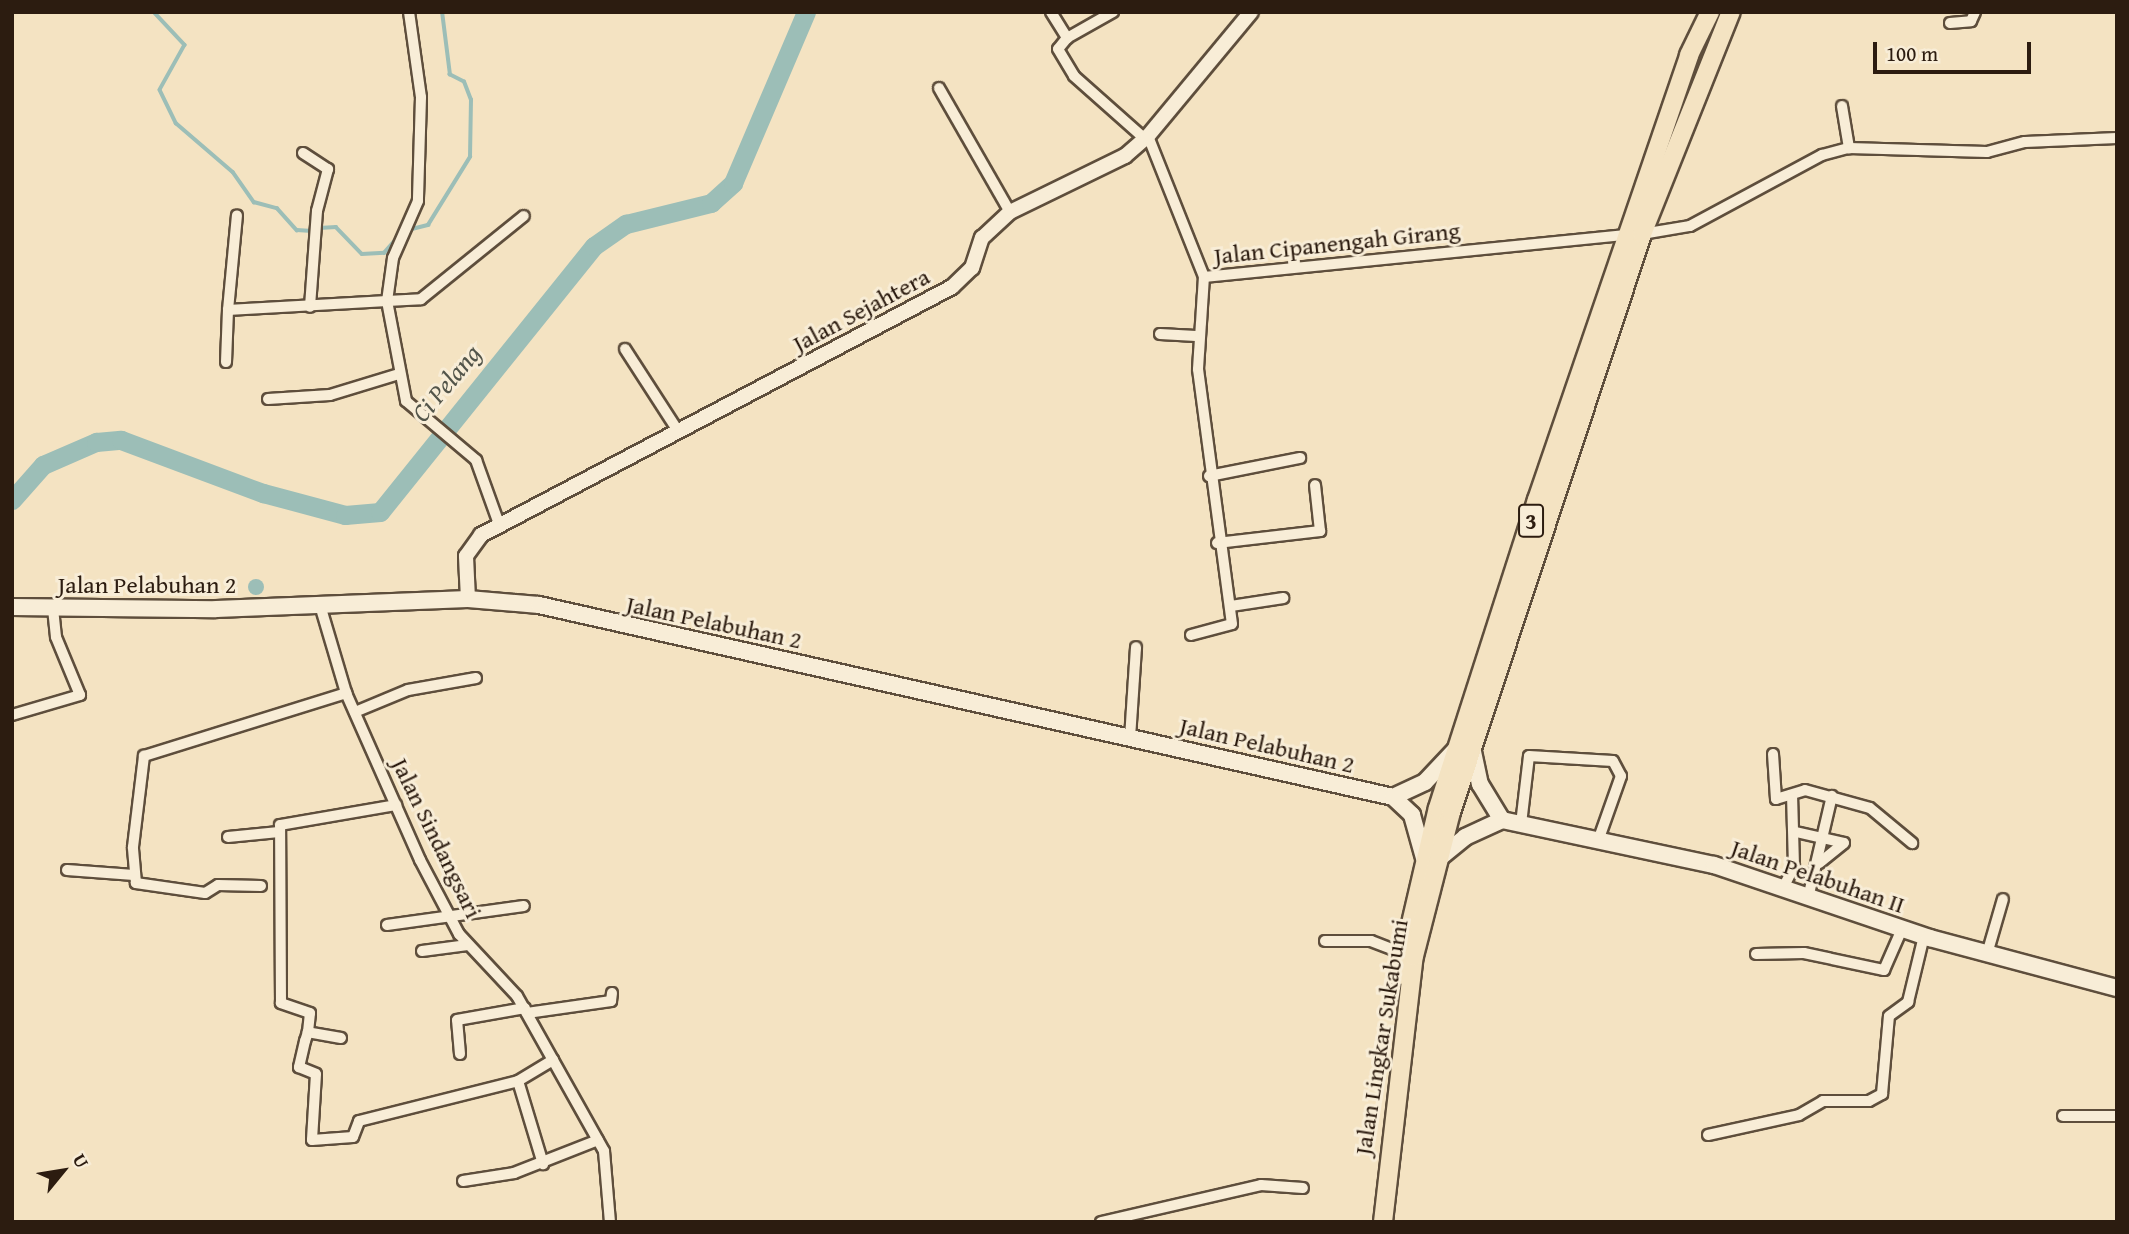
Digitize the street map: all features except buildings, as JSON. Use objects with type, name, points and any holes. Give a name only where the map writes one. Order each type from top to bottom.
[{"type":"main road","name":"3","points":[[1427,862],[1544,501],[1710,12]]},
{"type":"main road","name":"3","points":[[1634,234],[1731,12]]},
{"type":"main road","name":"Jalan Pelabuhan 2","points":[[12,607],[320,605],[468,598],[539,605],[1393,797]]},
{"type":"main road","points":[[1466,746],[1480,784],[1502,820],[1465,836],[1427,862],[1412,816],[1393,797],[1425,782],[1466,746]]},
{"type":"main road","name":"Jalan Pelabuhan II","points":[[1502,820],[1714,865],[1924,936],[2067,977],[2117,988]]},
{"type":"main road","name":"Jalan Lingkar Sukabumi","points":[[1371,1222],[1402,953],[1427,862]]},
{"type":"main road","name":"Jalan Lingkar Sukabumi","points":[[1383,1222],[1395,1081],[1427,862]]},
{"type":"street","points":[[1051,12],[1067,38]]},
{"type":"street","points":[[1113,12],[1067,38],[1058,49],[1074,76],[1147,137]]},
{"type":"street","name":"Jalan Sejahtera","points":[[468,598],[468,547],[499,524],[952,287],[972,268],[982,238],[1010,212],[1125,156],[1147,137],[1251,12]]},
{"type":"street","points":[[1950,23],[1972,21],[1975,12]]},
{"type":"street","points":[[408,13],[421,97],[418,201],[391,266],[387,302],[398,374],[406,401],[462,445],[486,479],[499,524]]},
{"type":"street","points":[[939,88],[1010,212]]},
{"type":"street","points":[[1842,106],[1849,148]]},
{"type":"street","name":"Jalan Cipanengah Girang","points":[[1147,137],[1204,277],[1634,234],[1690,226],[1822,155],[1849,148],[1987,152],[2025,142],[2117,138]]},
{"type":"street","points":[[303,153],[328,169],[317,211],[310,307]]},
{"type":"street","points":[[226,362],[237,215]]},
{"type":"street","points":[[228,310],[421,299],[524,216]]},
{"type":"street","points":[[1191,635],[1232,624],[1231,606],[1217,543],[1209,476],[1213,456],[1196,335],[1204,277]]},
{"type":"street","points":[[1160,334],[1196,335]]},
{"type":"street","points":[[625,349],[677,431]]},
{"type":"street","points":[[268,398],[330,395],[398,374]]},
{"type":"street","points":[[1209,476],[1300,458]]},
{"type":"street","points":[[1217,543],[1320,531],[1315,485]]},
{"type":"street","points":[[1231,606],[1283,598]]},
{"type":"street","name":"Jalan Sindangsari","points":[[320,605],[346,693],[449,915],[468,945],[526,1010],[598,1140],[610,1176],[610,1222]]},
{"type":"street","points":[[12,715],[80,695],[56,636],[53,608]]},
{"type":"street","points":[[1130,738],[1136,647]]},
{"type":"street","points":[[355,712],[408,690],[476,678]]},
{"type":"street","points":[[261,886],[218,885],[205,893],[137,884],[134,875],[146,753],[346,693]]},
{"type":"street","points":[[1773,754],[1774,797],[1792,796],[1805,790],[1832,796],[1879,813],[1912,843]]},
{"type":"street","points":[[1521,824],[1529,757],[1614,761],[1621,776],[1598,841]]},
{"type":"street","points":[[1782,890],[1794,866],[1796,832],[1792,796]]},
{"type":"street","points":[[1808,898],[1819,863],[1832,796]]},
{"type":"street","points":[[396,805],[281,824],[281,1003],[310,1013],[299,1067],[316,1074],[312,1140],[353,1137],[359,1121],[368,1117],[518,1081],[553,1060]]},
{"type":"street","points":[[228,837],[279,832]]},
{"type":"street","points":[[1796,832],[1845,844],[1819,863]]},
{"type":"street","points":[[67,870],[134,875]]},
{"type":"street","points":[[1987,954],[2003,899]]},
{"type":"street","points":[[387,925],[524,906]]},
{"type":"street","points":[[1756,954],[1804,953],[1884,970],[1902,929]]},
{"type":"street","points":[[1708,1135],[1799,1115],[1823,1101],[1868,1101],[1882,1094],[1889,1016],[1908,1002],[1924,936]]},
{"type":"street","points":[[1325,941],[1371,941],[1402,953]]},
{"type":"street","points":[[422,951],[468,945]]},
{"type":"street","points":[[460,1054],[457,1020],[611,1001],[611,993]]},
{"type":"street","points":[[308,1032],[341,1038]]},
{"type":"street","points":[[518,1081],[543,1164]]},
{"type":"street","points":[[2063,1116],[2117,1116]]},
{"type":"street","points":[[463,1181],[543,1164],[598,1140]]},
{"type":"street","points":[[1101,1222],[1261,1185],[1303,1188]]},
{"type":"water","points":[[253,579],[259,579],[264,587],[262,593],[253,595],[248,590],[248,584]]},
{"type":"waterway","points":[[154,12],[185,45],[160,90],[176,123],[233,172],[254,202],[277,208],[297,230],[312,231]]},
{"type":"waterway","points":[[408,230],[428,225],[470,157],[471,100],[464,82],[450,75],[442,12]]},
{"type":"waterway","name":"Ci Pelang","points":[[12,500],[43,465],[96,442],[121,440],[263,493],[345,515],[380,512],[594,246],[626,224],[711,203],[733,183],[806,12]]},
{"type":"waterway","points":[[319,228],[336,227],[362,254],[384,253],[397,238]]}]
